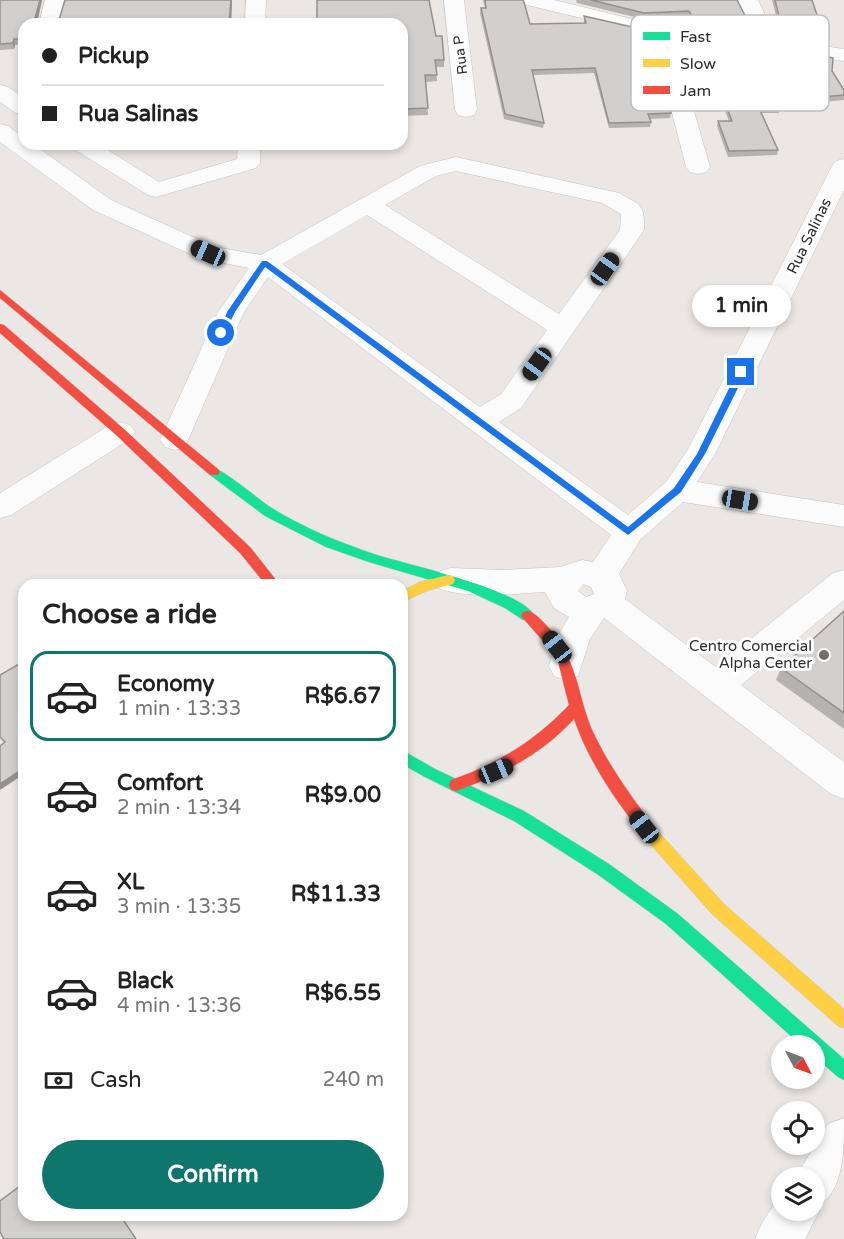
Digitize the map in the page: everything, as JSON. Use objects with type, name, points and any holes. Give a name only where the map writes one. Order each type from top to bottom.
[{"type":"main road","points":[[0,293],[241,495],[304,533],[375,560],[490,593],[528,615],[557,647],[567,666],[576,707],[591,743],[610,778],[634,814],[664,852],[716,905],[844,1020]]},
{"type":"main road","points":[[0,327],[120,432],[245,550],[268,579]]},
{"type":"main road","points":[[408,594],[425,586],[448,580]]},
{"type":"main road","points":[[456,785],[508,766],[531,752],[548,738],[576,707]]},
{"type":"main road","points":[[408,760],[430,773],[519,816],[612,875],[672,919],[844,1071]]},
{"type":"street","points":[[50,18],[55,0]]},
{"type":"street","points":[[255,18],[256,0]]},
{"type":"street","name":"Rua P","points":[[454,0],[466,110]]},
{"type":"street","points":[[748,0],[755,15]]},
{"type":"street","points":[[542,2],[631,23]]},
{"type":"street","points":[[829,54],[844,56]]},
{"type":"street","points":[[0,92],[18,104]]},
{"type":"street","points":[[683,111],[698,167]]},
{"type":"street","points":[[0,131],[18,144]]},
{"type":"street","points":[[26,150],[102,205],[208,253],[265,263],[628,532]]},
{"type":"street","points":[[92,150],[156,190],[248,154]]},
{"type":"street","points":[[175,440],[231,312],[265,263],[428,171],[456,164],[475,167],[610,198],[633,211],[632,230],[511,401],[479,421]]},
{"type":"street","name":"Rua Salinas","points":[[567,666],[574,637],[599,596],[628,532],[677,490],[700,454],[844,165]]},
{"type":"street","points":[[368,205],[563,328]]},
{"type":"street","points":[[0,507],[120,432]]},
{"type":"street","points":[[677,490],[844,516]]},
{"type":"street","points":[[448,580],[502,582],[566,579],[582,572],[599,596],[844,783]]},
{"type":"street","points":[[717,685],[844,582]]},
{"type":"street","points":[[825,1168],[844,1140]]},
{"type":"street","points":[[778,1239],[790,1221]]},
{"type":"building","points":[[0,0],[40,0],[35,18],[18,18],[18,39],[14,39],[13,43],[0,44]]},
{"type":"building","points":[[65,0],[231,0],[230,18],[60,18]]},
{"type":"building","points":[[317,0],[429,0],[436,36],[442,36],[444,60],[435,60],[437,75],[425,75],[428,108],[408,109],[408,18],[317,18]]},
{"type":"building","points":[[485,0],[523,0],[530,24],[586,23],[584,16],[631,27],[631,111],[670,111],[671,113],[648,114],[651,122],[609,123],[595,68],[532,70],[544,123],[505,114],[481,8],[486,8]]},
{"type":"building","points":[[591,0],[737,0],[745,15],[692,15],[689,11],[644,13]]},
{"type":"building","points":[[775,0],[812,0],[817,15],[779,15]]},
{"type":"building","points":[[829,57],[833,58],[832,71],[844,90],[844,95],[829,96]]},
{"type":"building","points":[[728,111],[760,111],[778,150],[729,151],[718,121],[732,121]]},
{"type":"building","name":"Centro Comercial Alpha Center","points":[[844,611],[844,713],[781,668]]},
{"type":"building","points":[[18,664],[18,772],[0,784],[0,746],[5,742],[0,737],[0,675]]},
{"type":"building","points":[[18,1188],[18,1221],[124,1221],[136,1239],[4,1239],[0,1232],[0,1201]]},
{"type":"traffic: fast","points":[[214,472],[251,500],[289,524],[310,534],[352,552],[453,581],[492,595],[528,616]]},
{"type":"traffic: fast","points":[[408,760],[430,773],[519,816],[603,869],[672,919],[844,1071]]},
{"type":"traffic: slow","points":[[408,594],[425,586],[448,580]]},
{"type":"traffic: slow","points":[[650,833],[718,909],[844,1020]]},
{"type":"traffic: jam","points":[[0,293],[214,472]]},
{"type":"traffic: jam","points":[[0,327],[120,432],[245,550],[268,579]]},
{"type":"traffic: jam","points":[[528,616],[548,637],[559,653],[568,670],[584,728],[598,756],[650,833]]},
{"type":"traffic: jam","points":[[456,785],[491,772],[522,755],[550,733],[576,707]]},
{"type":"place","name":"Centro Comercial Alpha Center","points":[[824,655]]},
{"type":"route","points":[[221,333],[231,312],[265,263],[628,532],[677,490],[700,454],[741,372]]}]
